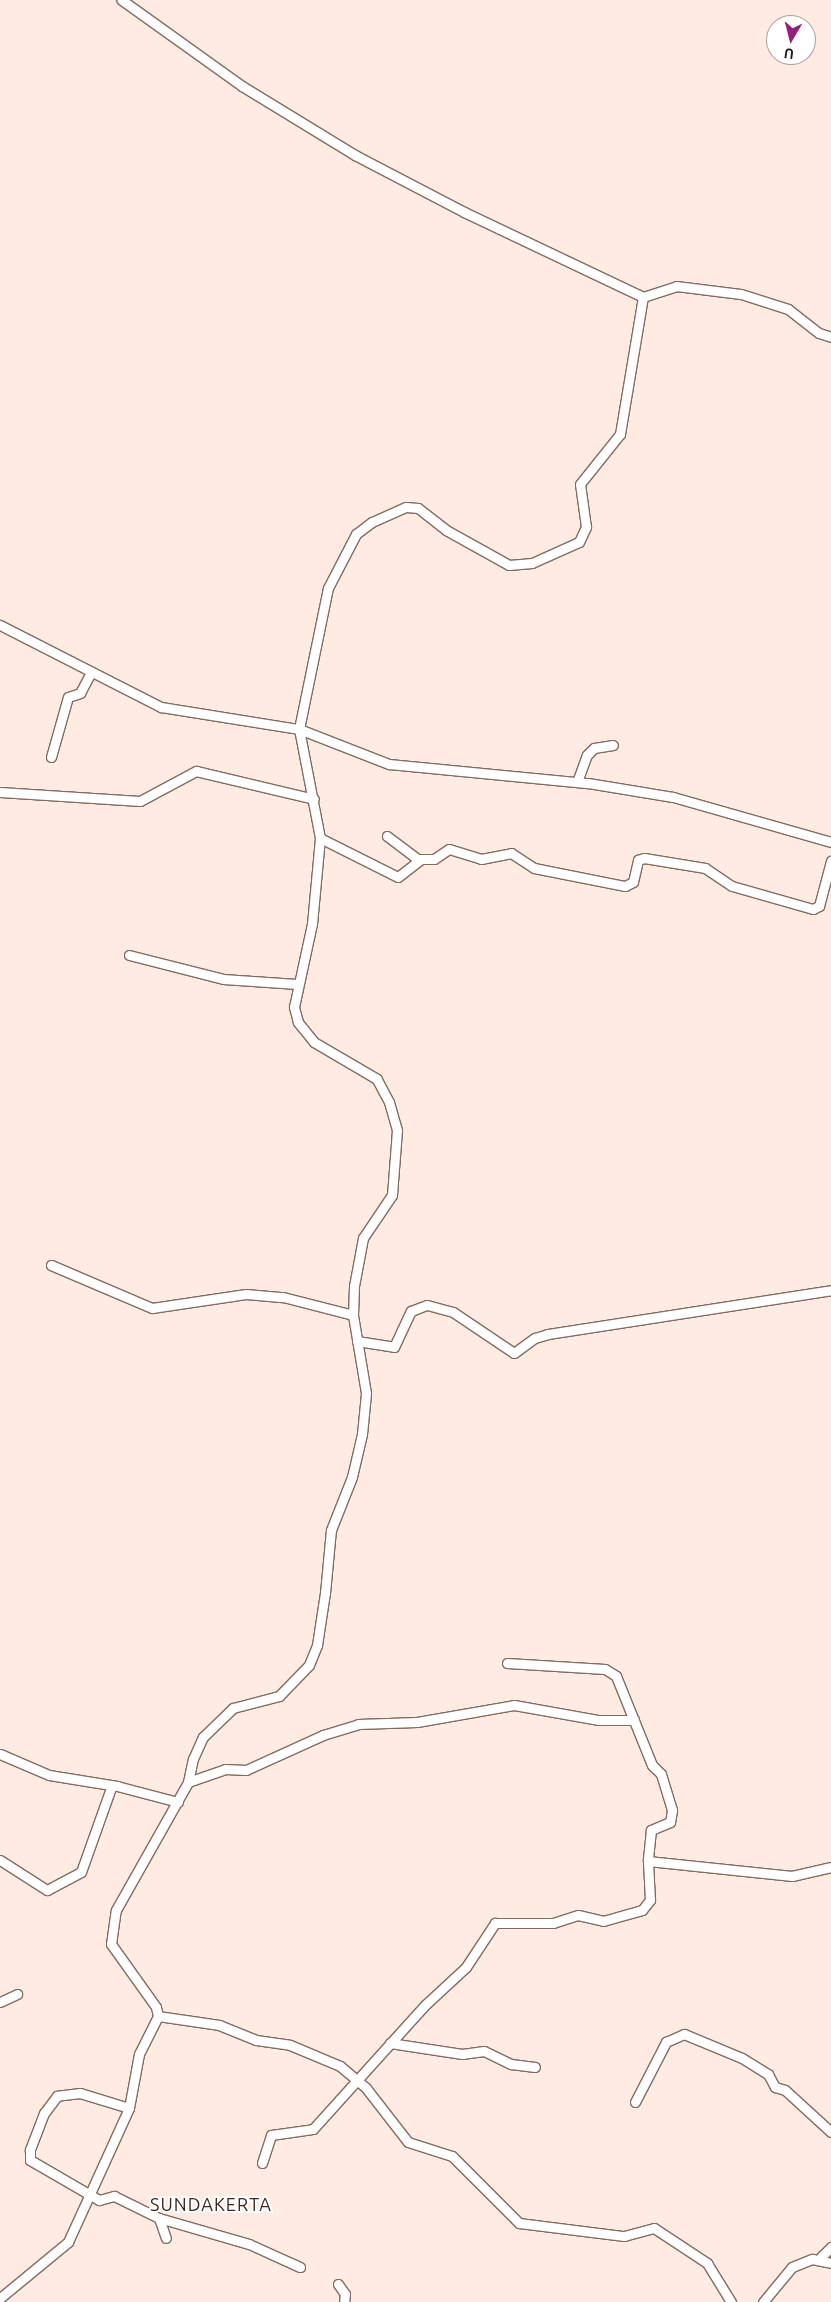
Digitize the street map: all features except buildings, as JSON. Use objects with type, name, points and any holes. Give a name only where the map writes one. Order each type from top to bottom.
[{"type":"street","points":[[122,0],[242,86],[355,155],[464,212],[643,296],[676,286],[741,294],[788,309],[818,333],[831,337]]},
{"type":"street","points":[[0,2298],[68,2242],[129,2108],[139,2054],[158,2016],[156,2007],[113,1949],[110,1931],[121,1898],[178,1802],[188,1782],[199,1744],[226,1712],[279,1696],[295,1683],[313,1656],[327,1582],[329,1536],[352,1477],[366,1417],[352,1315],[363,1238],[386,1207],[395,1182],[397,1130],[389,1102],[377,1079],[317,1044],[300,1026],[294,1007],[297,984],[312,924],[320,838],[299,728],[328,588],[346,548],[368,524],[404,508],[415,508],[509,565],[532,563],[581,540],[586,527],[580,487],[620,434],[643,296]]},
{"type":"street","points":[[0,625],[161,708],[299,728],[389,764],[577,782],[673,797],[831,842]]},
{"type":"street","points":[[50,757],[68,697],[80,693],[91,672]]},
{"type":"street","points":[[577,782],[587,755],[594,748],[613,745]]},
{"type":"street","points":[[0,792],[140,801],[196,770],[314,799]]},
{"type":"street","points":[[387,836],[419,860],[434,859],[450,849],[481,859],[511,853],[534,868],[625,886],[633,882],[638,860],[644,858],[703,867],[732,886],[812,909],[819,906],[831,861]]},
{"type":"street","points":[[320,838],[398,878],[405,876],[419,860]]},
{"type":"street","points":[[129,955],[223,979],[297,984]]},
{"type":"street","points":[[51,1265],[152,1308],[219,1295],[255,1294],[352,1315]]},
{"type":"street","points":[[357,1341],[394,1347],[411,1311],[427,1306],[453,1312],[513,1353],[548,1334],[831,1290]]},
{"type":"street","points":[[262,2163],[270,2134],[300,2134],[313,2129],[390,2043],[466,1967],[492,1925],[509,1921],[553,1923],[578,1915],[603,1921],[642,1910],[650,1900],[648,1862],[651,1830],[670,1822],[672,1814],[661,1774],[652,1765],[618,1679],[609,1670],[507,1662]]},
{"type":"street","points":[[188,1782],[225,1769],[246,1770],[323,1735],[358,1724],[418,1722],[514,1705],[598,1720],[634,1720]]},
{"type":"street","points":[[0,1754],[44,1774],[112,1785],[178,1802]]},
{"type":"street","points":[[0,1860],[48,1890],[81,1872],[112,1785]]},
{"type":"street","points":[[648,1862],[792,1876],[831,1867]]},
{"type":"street","points":[[0,2002],[17,1994]]},
{"type":"street","points":[[158,2016],[219,2025],[256,2040],[290,2045],[340,2066],[357,2079],[408,2142],[452,2156],[519,2223],[624,2236],[655,2229],[707,2263],[731,2302]]},
{"type":"street","points":[[635,2102],[666,2042],[684,2034],[742,2058],[768,2074],[774,2086],[785,2090],[831,2132]]},
{"type":"street","points":[[390,2043],[462,2054],[484,2051],[511,2064],[535,2067]]},
{"type":"street","points":[[129,2108],[70,2093],[57,2096],[44,2113],[30,2150],[30,2160],[98,2200],[114,2196],[159,2218],[250,2244],[300,2267]]},
{"type":"street","points":[[159,2218],[166,2238]]},
{"type":"street","points":[[763,2302],[790,2268],[820,2258],[831,2247]]},
{"type":"street","points":[[820,2258],[831,2263]]},
{"type":"street","points":[[338,2284],[344,2294],[344,2302]]},
{"type":"district","name":"SUNDAKERTA","points":[[211,2204]]}]
